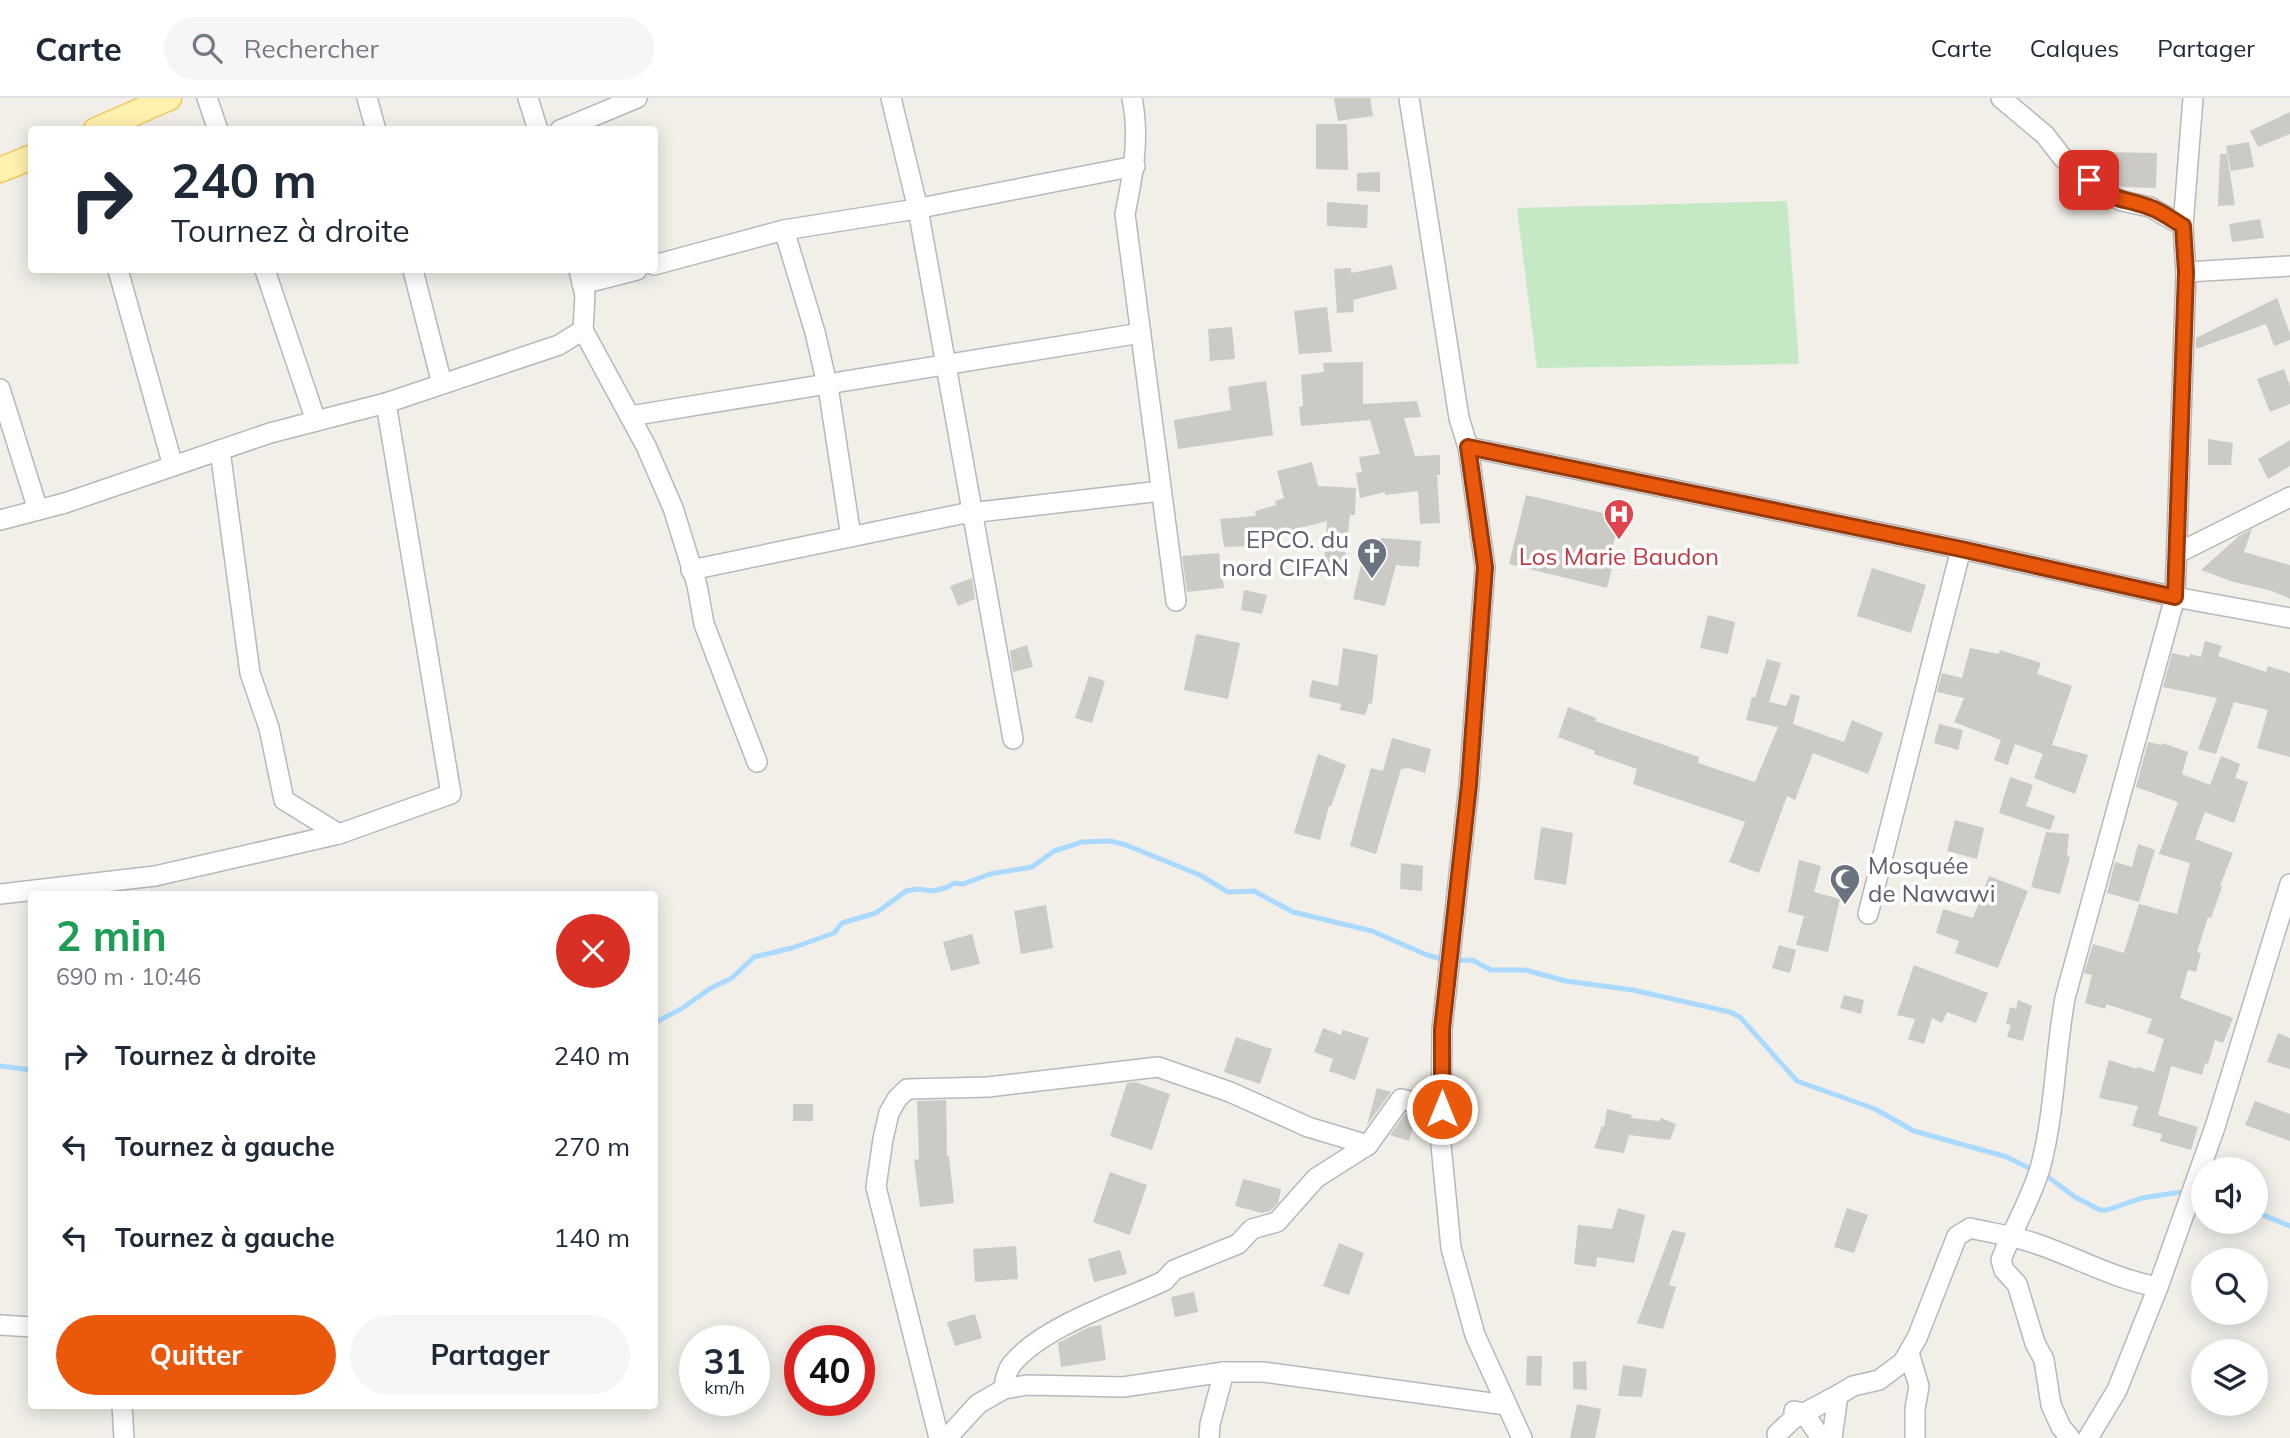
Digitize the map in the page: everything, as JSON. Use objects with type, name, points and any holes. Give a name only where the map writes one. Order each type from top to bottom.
[{"type":"main road","points":[[105,126],[169,98]]},
{"type":"main road","points":[[0,170],[28,159]]},
{"type":"street","points":[[207,98],[217,126]]},
{"type":"street","points":[[367,98],[375,126]]},
{"type":"street","points":[[528,98],[537,126]]},
{"type":"street","points":[[570,126],[637,98]]},
{"type":"street","points":[[891,98],[918,209],[1013,739]]},
{"type":"street","points":[[1132,98],[1136,117],[1135,166],[1125,214],[1176,601]]},
{"type":"street","points":[[1409,98],[1459,418],[1468,447],[1485,567],[1469,785],[1442,1029],[1441,1145],[1451,1248],[1475,1335],[1522,1438]]},
{"type":"street","points":[[2001,98],[2045,135],[2062,157],[2097,189],[2122,201],[2150,207],[2183,226]]},
{"type":"street","points":[[2070,1438],[2061,1427],[2051,1405],[2044,1360],[2035,1343],[2017,1284],[2004,1270],[2001,1260],[2038,1174],[2052,1114],[2064,998],[2175,597],[2186,272],[2183,226],[2193,98]]},
{"type":"street","points":[[658,264],[784,230],[918,209],[1135,166]]},
{"type":"street","points":[[784,230],[815,332],[827,384],[851,537]]},
{"type":"street","points":[[2186,272],[2290,265]]},
{"type":"street","points":[[119,273],[173,466]]},
{"type":"street","points":[[266,273],[316,421]]},
{"type":"street","points":[[414,273],[442,384]]},
{"type":"street","points":[[613,273],[581,277],[585,295],[583,330],[646,446],[673,508],[704,624],[757,762]]},
{"type":"street","points":[[0,520],[38,510],[270,433],[386,403],[559,345],[583,330]]},
{"type":"street","points":[[630,416],[1141,333]]},
{"type":"street","points":[[0,388],[38,510]]},
{"type":"street","points":[[0,894],[155,876],[340,834],[452,794],[386,403]]},
{"type":"street","points":[[1468,447],[1961,549],[2175,597],[2290,618]]},
{"type":"street","points":[[220,450],[250,674],[269,728],[284,800],[340,834]]},
{"type":"street","points":[[691,570],[973,513],[1161,491]]},
{"type":"street","points":[[2178,554],[2290,497]]},
{"type":"street","points":[[1868,914],[1961,549]]},
{"type":"street","points":[[2088,1438],[2117,1390],[2158,1287],[2215,1127],[2290,884]]},
{"type":"street","points":[[939,1438],[876,1187],[889,1113],[907,1089],[988,1087],[1158,1067],[1230,1092],[1308,1127],[1368,1145]]},
{"type":"street","points":[[1004,1390],[1005,1377],[1011,1364],[1039,1340],[1164,1281],[1174,1270],[1238,1244],[1252,1228],[1277,1222],[1316,1178],[1368,1145],[1401,1099],[1442,1109]]},
{"type":"street","points":[[1777,1434],[1798,1412],[1853,1386],[1879,1380],[1903,1362],[1917,1338],[1957,1236],[1970,1228],[2032,1242],[2113,1274],[2158,1287]]},
{"type":"street","points":[[0,1325],[28,1327]]},
{"type":"street","points":[[1909,1353],[1919,1386],[1915,1409],[1915,1438]]},
{"type":"street","points":[[947,1438],[978,1405],[1004,1390],[1027,1385],[1123,1387],[1224,1372],[1263,1372],[1506,1405]]},
{"type":"street","points":[[1209,1438],[1210,1424],[1224,1372]]},
{"type":"street","points":[[1832,1438],[1838,1395]]},
{"type":"street","points":[[122,1409],[124,1438]]},
{"type":"street","points":[[1798,1412],[1821,1438]]},
{"type":"green space","points":[[1787,201],[1799,364],[1537,368],[1517,208]]},
{"type":"building","points":[[1334,98],[1370,98],[1373,116],[1338,121]]},
{"type":"building","points":[[2290,112],[2290,134],[2258,147],[2250,131]]},
{"type":"building","points":[[1316,124],[1347,124],[1348,170],[1316,169]]},
{"type":"building","points":[[2249,142],[2254,167],[2231,171],[2226,146]]},
{"type":"building","points":[[2105,152],[2157,153],[2156,188],[2122,187],[2104,179]]},
{"type":"building","points":[[2220,154],[2227,154],[2235,205],[2218,206]]},
{"type":"building","points":[[1380,172],[1380,192],[1357,191],[1357,173]]},
{"type":"building","points":[[1327,202],[1368,205],[1367,228],[1327,226]]},
{"type":"building","points":[[2260,219],[2264,238],[2232,242],[2229,224]]},
{"type":"building","points":[[1392,265],[1397,289],[1353,300],[1354,312],[1337,313],[1334,269],[1351,268],[1351,273]]},
{"type":"building","points":[[2277,298],[2290,340],[2274,346],[2266,324],[2196,349],[2196,338]]},
{"type":"building","points":[[1327,307],[1332,352],[1299,354],[1294,311]]},
{"type":"building","points":[[1232,327],[1235,359],[1210,361],[1208,329]]},
{"type":"building","points":[[1363,362],[1363,404],[1417,401],[1421,417],[1404,418],[1415,456],[1440,455],[1440,475],[1437,475],[1440,523],[1420,524],[1418,491],[1385,495],[1385,492],[1360,498],[1356,473],[1362,472],[1359,457],[1380,454],[1370,420],[1301,426],[1301,375],[1324,372],[1323,363]]},
{"type":"building","points":[[2284,369],[2290,386],[2290,404],[2270,412],[2257,379]]},
{"type":"building","points":[[1266,381],[1273,435],[1178,449],[1174,420],[1231,410],[1228,387]]},
{"type":"building","points":[[2208,439],[2233,443],[2231,465],[2208,465]]},
{"type":"building","points":[[2290,440],[2290,466],[2268,479],[2258,459]]},
{"type":"building","points":[[1312,462],[1318,486],[1356,488],[1355,515],[1350,515],[1344,566],[1324,564],[1327,521],[1246,542],[1247,546],[1224,547],[1220,519],[1256,516],[1255,511],[1276,505],[1275,501],[1284,498],[1277,471]]},
{"type":"building","points":[[1526,495],[1620,517],[1610,558],[1614,559],[1607,588],[1509,564]]},
{"type":"building","points":[[2252,529],[2244,552],[2290,565],[2290,599],[2201,570],[2239,536]]},
{"type":"building","points":[[1381,538],[1421,541],[1419,567],[1396,565],[1385,606],[1353,599],[1363,557],[1380,559]]},
{"type":"building","points":[[1219,553],[1224,588],[1187,592],[1182,556]]},
{"type":"building","points":[[1872,568],[1926,585],[1911,633],[1857,616]]},
{"type":"building","points":[[972,578],[975,599],[958,606],[950,586]]},
{"type":"building","points":[[1244,590],[1267,595],[1262,614],[1241,610]]},
{"type":"building","points":[[1708,615],[1735,622],[1728,654],[1700,648]]},
{"type":"building","points":[[1196,634],[1240,643],[1228,699],[1184,690]]},
{"type":"building","points":[[2205,641],[2222,646],[2218,656],[2266,672],[2268,666],[2290,673],[2290,757],[2257,748],[2268,710],[2234,702],[2216,754],[2198,749],[2217,698],[2163,687],[2172,653],[2201,657]]},
{"type":"building","points":[[1027,645],[1033,667],[1013,672],[1010,651]]},
{"type":"building","points":[[1343,648],[1378,655],[1372,704],[1369,703],[1365,715],[1340,710],[1341,704],[1309,697],[1312,680],[1338,686]]},
{"type":"building","points":[[1970,648],[1999,654],[2000,650],[2041,663],[2037,674],[2072,686],[2052,745],[2088,755],[2075,794],[2034,778],[2043,754],[2015,744],[2008,765],[1994,760],[2001,740],[1954,722],[1964,698],[1937,692],[1942,673],[1962,678]]},
{"type":"building","points":[[1767,659],[1781,663],[1769,702],[1786,706],[1791,694],[1800,696],[1793,724],[1844,742],[1852,720],[1883,733],[1868,774],[1813,753],[1795,800],[1787,796],[1759,873],[1729,862],[1745,822],[1633,784],[1637,769],[1594,754],[1595,751],[1558,737],[1568,707],[1596,718],[1595,721],[1699,757],[1698,763],[1755,782],[1778,727],[1746,720]]},
{"type":"building","points":[[1089,676],[1105,681],[1092,723],[1075,718]]},
{"type":"building","points":[[1939,724],[1963,730],[1958,750],[1934,743]]},
{"type":"building","points":[[1392,738],[1431,749],[1425,773],[1408,768],[1401,769],[1376,854],[1350,846],[1371,768],[1383,771]]},
{"type":"building","points":[[2148,742],[2162,743],[2188,752],[2182,774],[2210,785],[2221,756],[2240,764],[2235,778],[2248,782],[2234,823],[2205,812],[2195,839],[2233,853],[2197,952],[2201,953],[2196,972],[2188,970],[2180,998],[2233,1018],[2223,1043],[2215,1040],[2202,1075],[2171,1066],[2158,1115],[2198,1127],[2191,1150],[2160,1141],[2162,1134],[2132,1126],[2138,1106],[2099,1098],[2109,1060],[2154,1072],[2164,1039],[2147,1033],[2152,1019],[2106,1004],[2105,1009],[2085,1003],[2092,975],[2084,973],[2093,944],[2124,953],[2139,904],[2177,914],[2190,863],[2159,854],[2178,802],[2136,787]]},
{"type":"building","points":[[1318,754],[1346,765],[1329,806],[1320,840],[1294,833]]},
{"type":"building","points":[[2010,777],[2033,785],[2026,806],[2055,816],[2050,830],[1999,813]]},
{"type":"building","points":[[1955,820],[1984,828],[1977,859],[1947,851]]},
{"type":"building","points":[[1541,827],[1573,833],[1566,885],[1534,879]]},
{"type":"building","points":[[2046,832],[2069,834],[2067,856],[2070,857],[2060,894],[2031,887]]},
{"type":"building","points":[[2138,844],[2155,850],[2139,902],[2107,893],[2115,862],[2132,867]]},
{"type":"building","points":[[1799,860],[1821,866],[1814,892],[1840,899],[1828,952],[1796,945],[1804,916],[1788,912]]},
{"type":"building","points":[[1401,863],[1423,866],[1422,891],[1400,889]]},
{"type":"building","points":[[1989,876],[2028,891],[1998,968],[1955,953],[1959,941],[1936,933],[1943,909],[1973,918]]},
{"type":"building","points":[[1046,905],[1053,948],[1021,954],[1014,911]]},
{"type":"building","points":[[972,934],[980,964],[951,971],[943,942]]},
{"type":"building","points":[[1779,945],[1796,950],[1790,973],[1772,968]]},
{"type":"building","points":[[1914,965],[1988,993],[1976,1023],[1947,1012],[1942,1023],[1932,1018],[1924,1044],[1908,1039],[1915,1019],[1897,1015]]},
{"type":"building","points":[[1844,995],[1864,1000],[1861,1014],[1840,1008]]},
{"type":"building","points":[[2018,1000],[2032,1006],[2023,1041],[2007,1037],[2011,1025],[2006,1024],[2010,1007],[2016,1009]]},
{"type":"building","points":[[1323,1028],[1341,1035],[1343,1030],[1369,1038],[1355,1080],[1329,1071],[1333,1059],[1314,1052]]},
{"type":"building","points":[[2278,1033],[2290,1038],[2290,1069],[2267,1062]]},
{"type":"building","points":[[1236,1037],[1272,1049],[1260,1084],[1224,1072]]},
{"type":"building","points":[[1135,1082],[1170,1094],[1152,1150],[1110,1136],[1127,1083]]},
{"type":"building","points":[[1377,1088],[1391,1092],[1367,1125]]},
{"type":"building","points":[[946,1100],[947,1156],[954,1203],[920,1207],[914,1160],[919,1159],[917,1101]]},
{"type":"building","points":[[2255,1101],[2290,1114],[2290,1141],[2245,1125]]},
{"type":"building","points":[[793,1104],[813,1104],[813,1121],[793,1121]]},
{"type":"building","points":[[1607,1109],[1632,1115],[1631,1118],[1659,1121],[1661,1118],[1676,1124],[1670,1140],[1629,1135],[1624,1153],[1594,1148],[1602,1126],[1604,1127]]},
{"type":"building","points":[[1406,1113],[1416,1115],[1409,1141],[1390,1135]]},
{"type":"building","points":[[1110,1172],[1147,1185],[1130,1235],[1093,1222]]},
{"type":"building","points":[[1243,1179],[1281,1189],[1278,1203],[1270,1211],[1262,1213],[1235,1206]]},
{"type":"building","points":[[1618,1208],[1645,1215],[1634,1263],[1597,1257],[1596,1267],[1574,1264],[1578,1225],[1612,1229]]},
{"type":"building","points":[[1847,1208],[1868,1215],[1854,1253],[1834,1247]]},
{"type":"building","points":[[1672,1230],[1686,1233],[1669,1285],[1676,1287],[1663,1329],[1637,1323]]},
{"type":"building","points":[[1339,1243],[1364,1253],[1349,1295],[1323,1286]]},
{"type":"building","points":[[1016,1246],[1018,1279],[975,1282],[973,1249]]},
{"type":"building","points":[[1120,1250],[1127,1274],[1094,1282],[1088,1259]]},
{"type":"building","points":[[1194,1292],[1198,1312],[1175,1317],[1171,1297]]},
{"type":"building","points":[[975,1314],[982,1338],[955,1346],[947,1322]]},
{"type":"building","points":[[1101,1325],[1106,1360],[1061,1367],[1058,1343],[1089,1327]]},
{"type":"building","points":[[1527,1356],[1542,1356],[1541,1386],[1526,1385]]},
{"type":"building","points":[[1586,1361],[1587,1390],[1573,1389],[1573,1362]]},
{"type":"building","points":[[1623,1365],[1647,1369],[1642,1397],[1618,1396]]},
{"type":"building","points":[[1577,1404],[1601,1409],[1595,1438],[1570,1438]]},
{"type":"waterway","points":[[658,1021],[732,978],[754,957],[792,948],[834,933],[842,923],[876,913],[906,891],[933,891],[954,883],[963,884],[990,874],[1032,867],[1054,851],[1082,842],[1110,841],[1200,875],[1228,892],[1254,891],[1293,912],[1372,931],[1427,955],[1450,961],[1472,960],[1491,970],[1525,970],[1566,981],[1633,990],[1730,1012],[1740,1017],[1797,1081],[1875,1109],[1914,1131],[2007,1157],[2035,1171]]},
{"type":"waterway","points":[[0,1066],[28,1070]]},
{"type":"waterway","points":[[2044,1174],[2075,1197],[2100,1210],[2142,1198],[2188,1191]]},
{"type":"waterway","points":[[2268,1217],[2290,1226]]},
{"type":"place","name":"Los Marie Baudon","points":[[1619,541]]},
{"type":"place","name":"EPCO. du nord CIFAN","points":[[1372,580]]},
{"type":"place","name":"Mosquée de Nawawi","points":[[1845,906]]},
{"type":"route","points":[[1442,1109],[1442,1029],[1469,785],[1485,567],[1468,447],[1961,549],[2175,597],[2186,272],[2183,226],[2150,207],[2122,201],[2097,189],[2089,180]]}]
